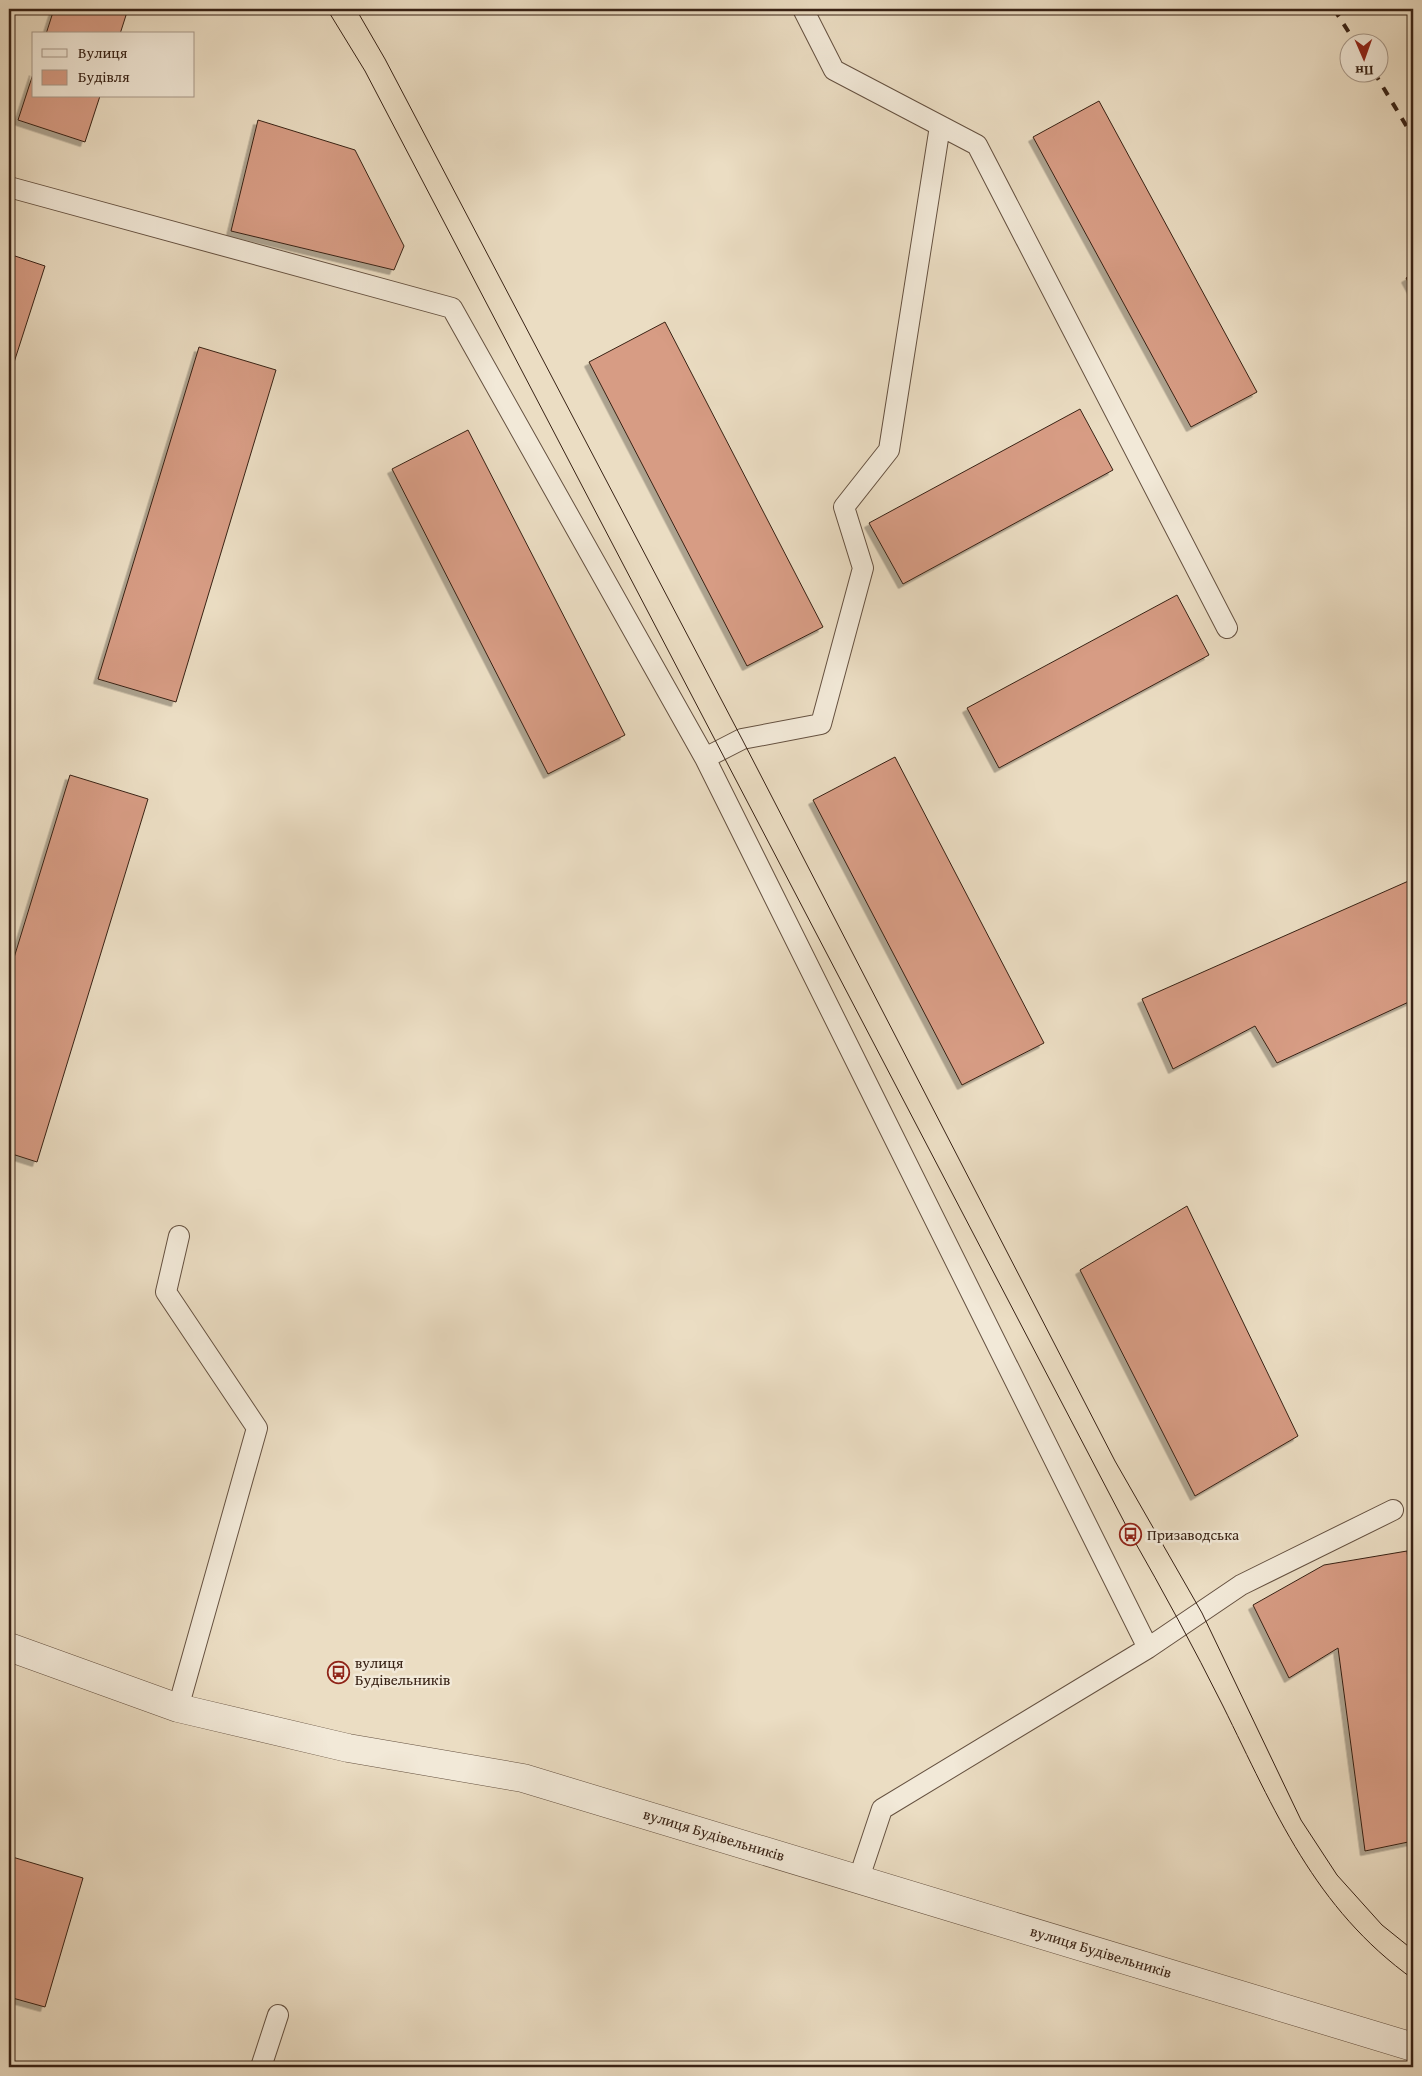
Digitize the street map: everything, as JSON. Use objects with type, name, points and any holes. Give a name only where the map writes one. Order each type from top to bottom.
[{"type":"street","name":"вулиця Будівельників","points":[[9,1647],[178,1708],[348,1748],[523,1778],[1413,2047]]},
{"type":"lane","points":[[803,9],[834,70],[977,145],[1227,628]]},
{"type":"lane","points":[[705,758],[742,739],[821,724],[864,568],[844,507],[889,450],[940,126]]},
{"type":"lane","points":[[9,188],[452,308],[705,758],[1148,1648]]},
{"type":"lane","points":[[178,1708],[257,1428],[166,1292],[179,1236]]},
{"type":"lane","points":[[859,1878],[882,1809],[1148,1648],[1241,1585],[1393,1510]]},
{"type":"lane","points":[[262,2067],[278,2015]]},
{"type":"building","points":[[54,9],[128,9],[121,32],[47,32]]},
{"type":"building","points":[[32,77],[32,98],[99,98],[85,142],[18,120]]},
{"type":"building","points":[[1099,101],[1257,392],[1191,427],[1033,137]]},
{"type":"building","points":[[258,120],[355,150],[404,246],[394,270],[231,231]]},
{"type":"building","points":[[9,254],[45,266],[9,378]]},
{"type":"building","points":[[1413,274],[1413,291],[1406,278]]},
{"type":"building","points":[[665,322],[823,627],[747,666],[589,362]]},
{"type":"building","points":[[199,347],[276,370],[176,702],[98,679]]},
{"type":"building","points":[[1080,409],[1113,470],[903,584],[869,523]]},
{"type":"building","points":[[468,430],[625,735],[548,774],[392,469]]},
{"type":"building","points":[[1177,595],[1209,655],[999,768],[967,708]]},
{"type":"building","points":[[895,757],[1044,1043],[962,1085],[813,800]]},
{"type":"building","points":[[70,775],[148,799],[37,1162],[9,1153],[9,974]]},
{"type":"building","points":[[1413,879],[1413,1000],[1277,1063],[1255,1026],[1173,1069],[1142,999]]},
{"type":"building","points":[[1187,1206],[1298,1436],[1195,1496],[1080,1270]]},
{"type":"building","points":[[1407,1551],[1413,1602],[1413,1841],[1365,1851],[1338,1648],[1289,1678],[1253,1605],[1324,1565]]},
{"type":"building","points":[[9,1856],[83,1878],[45,2007],[9,1997]]},
{"type":"tram line","points":[[327,9],[365,71],[1131,1535],[1167,1598],[1280,1820],[1300,1855],[1323,1889],[1349,1921],[1379,1951],[1413,1979]]},
{"type":"tram line","points":[[356,9],[385,59],[742,739],[1115,1461],[1202,1613],[1301,1820],[1337,1875],[1382,1925],[1413,1950]]},
{"type":"railway","points":[[1334,9],[1349,32]]},
{"type":"railway","points":[[1380,82],[1413,137]]},
{"type":"place","name":"Призаводська","points":[[1131,1535]]},
{"type":"place","name":"вулиця Будівельників","points":[[339,1672]]}]
